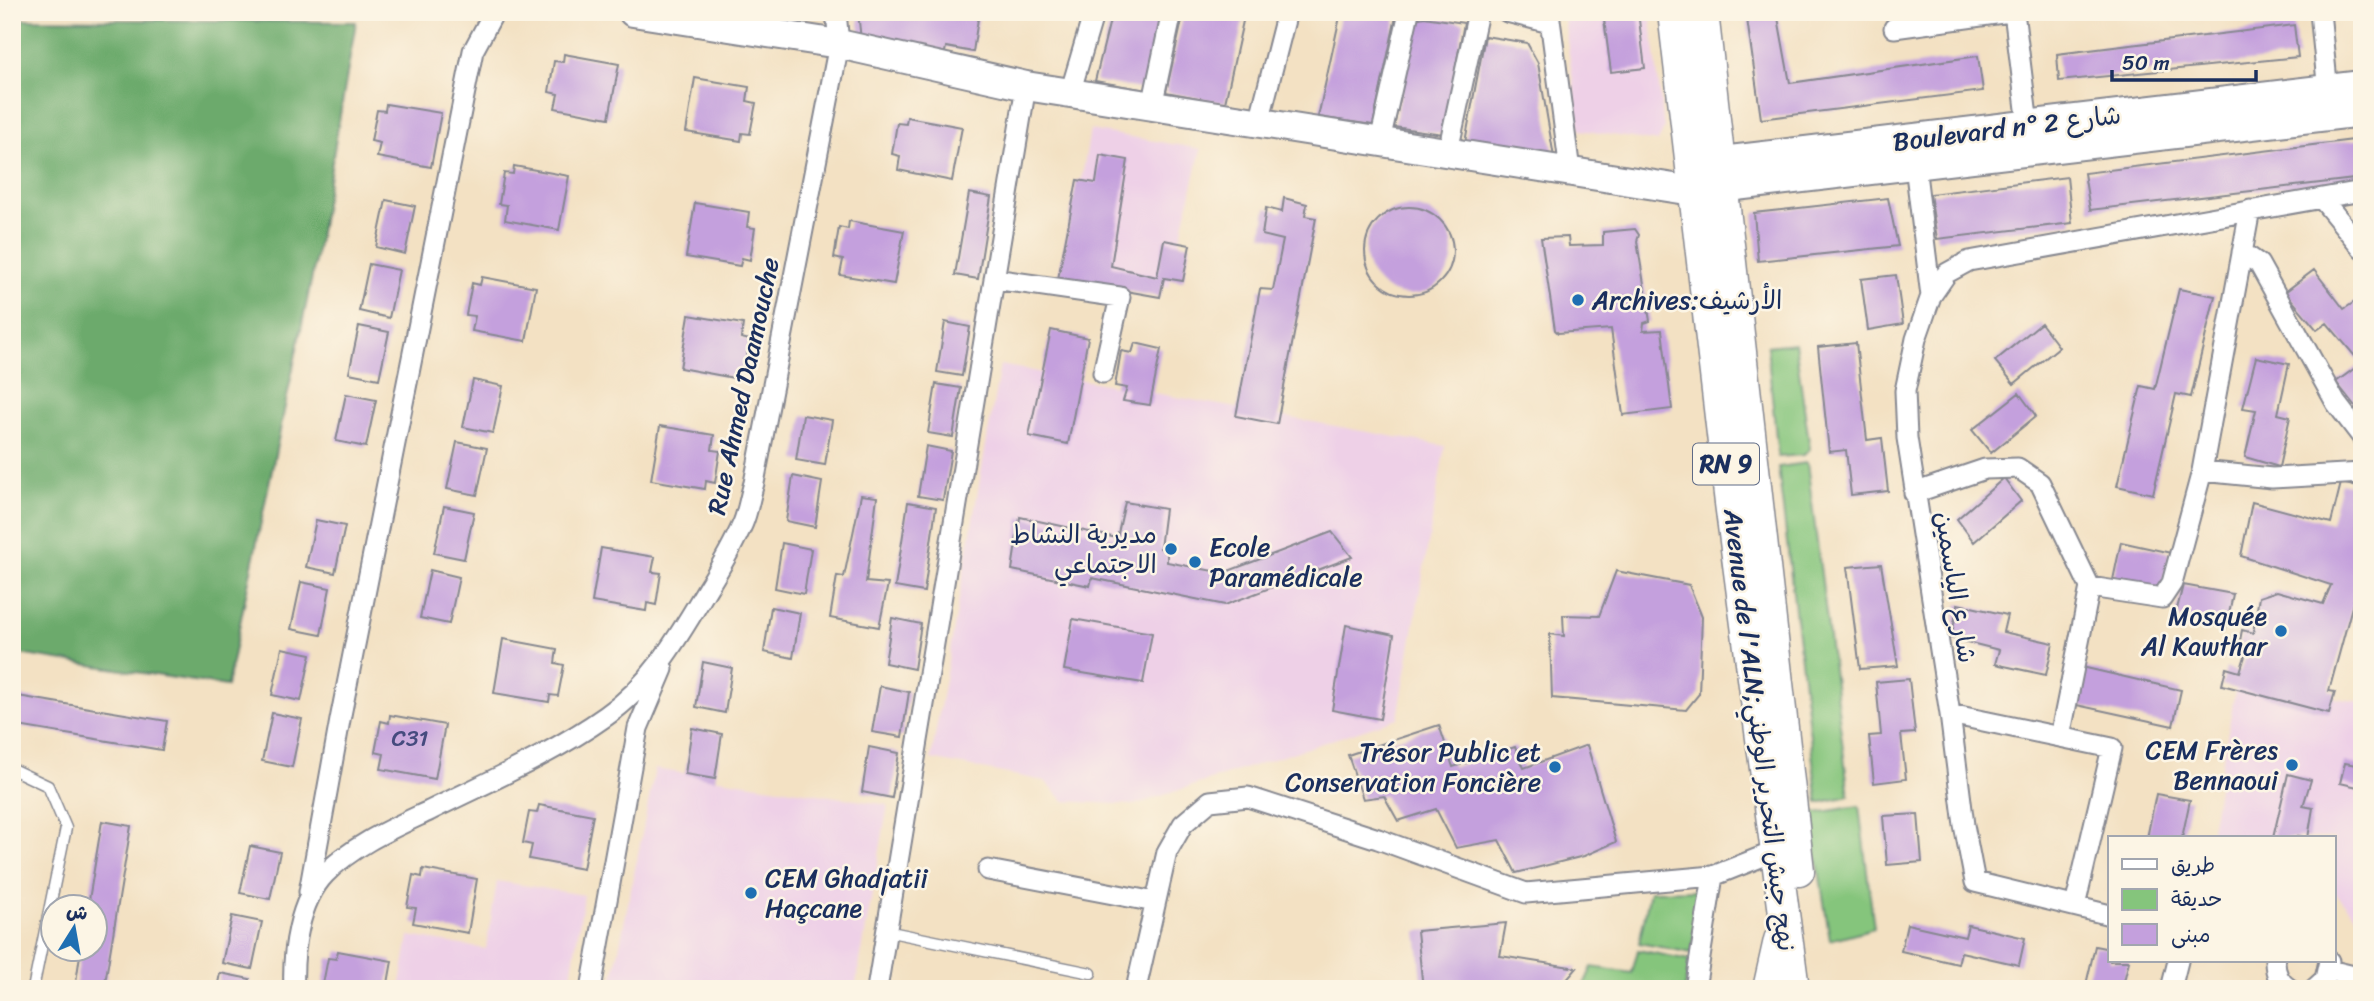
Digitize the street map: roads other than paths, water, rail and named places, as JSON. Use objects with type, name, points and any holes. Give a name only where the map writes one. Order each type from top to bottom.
[{"type":"main road","points":[[633,12],[839,44],[1026,86],[1570,171]]},
{"type":"main road","name":"Avenue de l'ALN;نهج جيش التحرير الوطني","points":[[1673,12],[1728,489],[1776,851],[1794,918]]},
{"type":"main road","name":"Avenue de l'ALN;نهج جيش التحرير الوطني","points":[[1703,12],[1722,175],[1794,918],[1791,985]]},
{"type":"main road","name":"Boulevard n° شارع 2","points":[[1570,171],[1658,186],[1692,178],[1722,175],[1915,164],[2329,102],[2362,85]]},
{"type":"main road","name":"Boulevard n° شارع 2","points":[[1722,175],[2028,125],[2329,102],[2362,111]]},
{"type":"main road","points":[[1791,985],[1794,918]]},
{"type":"street","points":[[308,900],[340,720],[473,51],[495,12]]},
{"type":"street","name":"Rue Ahmed Daamouche","points":[[293,989],[298,937],[308,900],[324,875],[354,850],[552,750],[607,716],[634,693],[670,652],[721,566],[743,523],[754,482],[839,44],[836,12]]},
{"type":"street","points":[[1070,93],[1094,12]]},
{"type":"street","points":[[1152,106],[1172,12]]},
{"type":"street","points":[[1259,122],[1287,12]]},
{"type":"street","points":[[1380,141],[1409,12]]},
{"type":"street","points":[[1448,151],[1478,12]]},
{"type":"street","points":[[1507,12],[1550,17],[1570,171]]},
{"type":"street","points":[[1895,28],[2012,12],[2028,125]]},
{"type":"street","points":[[2320,12],[2329,102]]},
{"type":"street","points":[[877,989],[1026,86]]},
{"type":"street","name":"شارع الياسمين","points":[[1915,164],[1931,296],[1916,339],[1905,391],[1907,438],[1950,713],[1964,825],[1975,882],[2108,914]]},
{"type":"street","points":[[1931,296],[1947,273],[1969,261],[2362,191]]},
{"type":"street","points":[[2322,199],[2362,248]]},
{"type":"street","points":[[2091,587],[2162,598],[2172,583],[2203,471],[2249,210]]},
{"type":"street","points":[[2242,252],[2259,264],[2336,403],[2362,438]]},
{"type":"street","points":[[994,279],[1120,298],[1103,373]]},
{"type":"street","points":[[1914,493],[1985,469],[2018,468],[2040,482],[2091,587],[2060,737]]},
{"type":"street","points":[[2203,471],[2272,478],[2362,473]]},
{"type":"street","points":[[591,989],[638,728],[670,652]]},
{"type":"street","points":[[1950,713],[2112,748],[2075,906]]},
{"type":"street","points":[[1136,989],[1167,852],[1183,824],[1210,801],[1248,797],[1378,839],[1526,893],[1713,876],[1776,851]]},
{"type":"street","points":[[988,870],[1155,902]]},
{"type":"street","points":[[1695,989],[1713,876]]},
{"type":"street","points":[[2171,989],[2178,962]]},
{"type":"street","points":[[2275,962],[2279,980],[2290,989]]},
{"type":"street","points":[[2314,989],[2326,979],[2329,966],[2362,978]]},
{"type":"lane","points":[[12,769],[48,786],[66,828],[33,989]]},
{"type":"lane","points":[[886,931],[1091,973]]},
{"type":"place","name":"Archives:الأرشيف","points":[[1578,300]]},
{"type":"place","name":"مديرية النشاط الاجتماعي","points":[[1171,549]]},
{"type":"place","name":"Ecole Paramédicale","points":[[1195,562]]},
{"type":"place","name":"Mosquée Al Kawthar","points":[[2281,631]]},
{"type":"place","name":"CEM Frères Bennaoui","points":[[2292,765]]},
{"type":"place","name":"Trésor Public et Conservation Foncière","points":[[1555,767]]},
{"type":"place","name":"CEM Ghadjatii Haçcane","points":[[751,893]]}]
